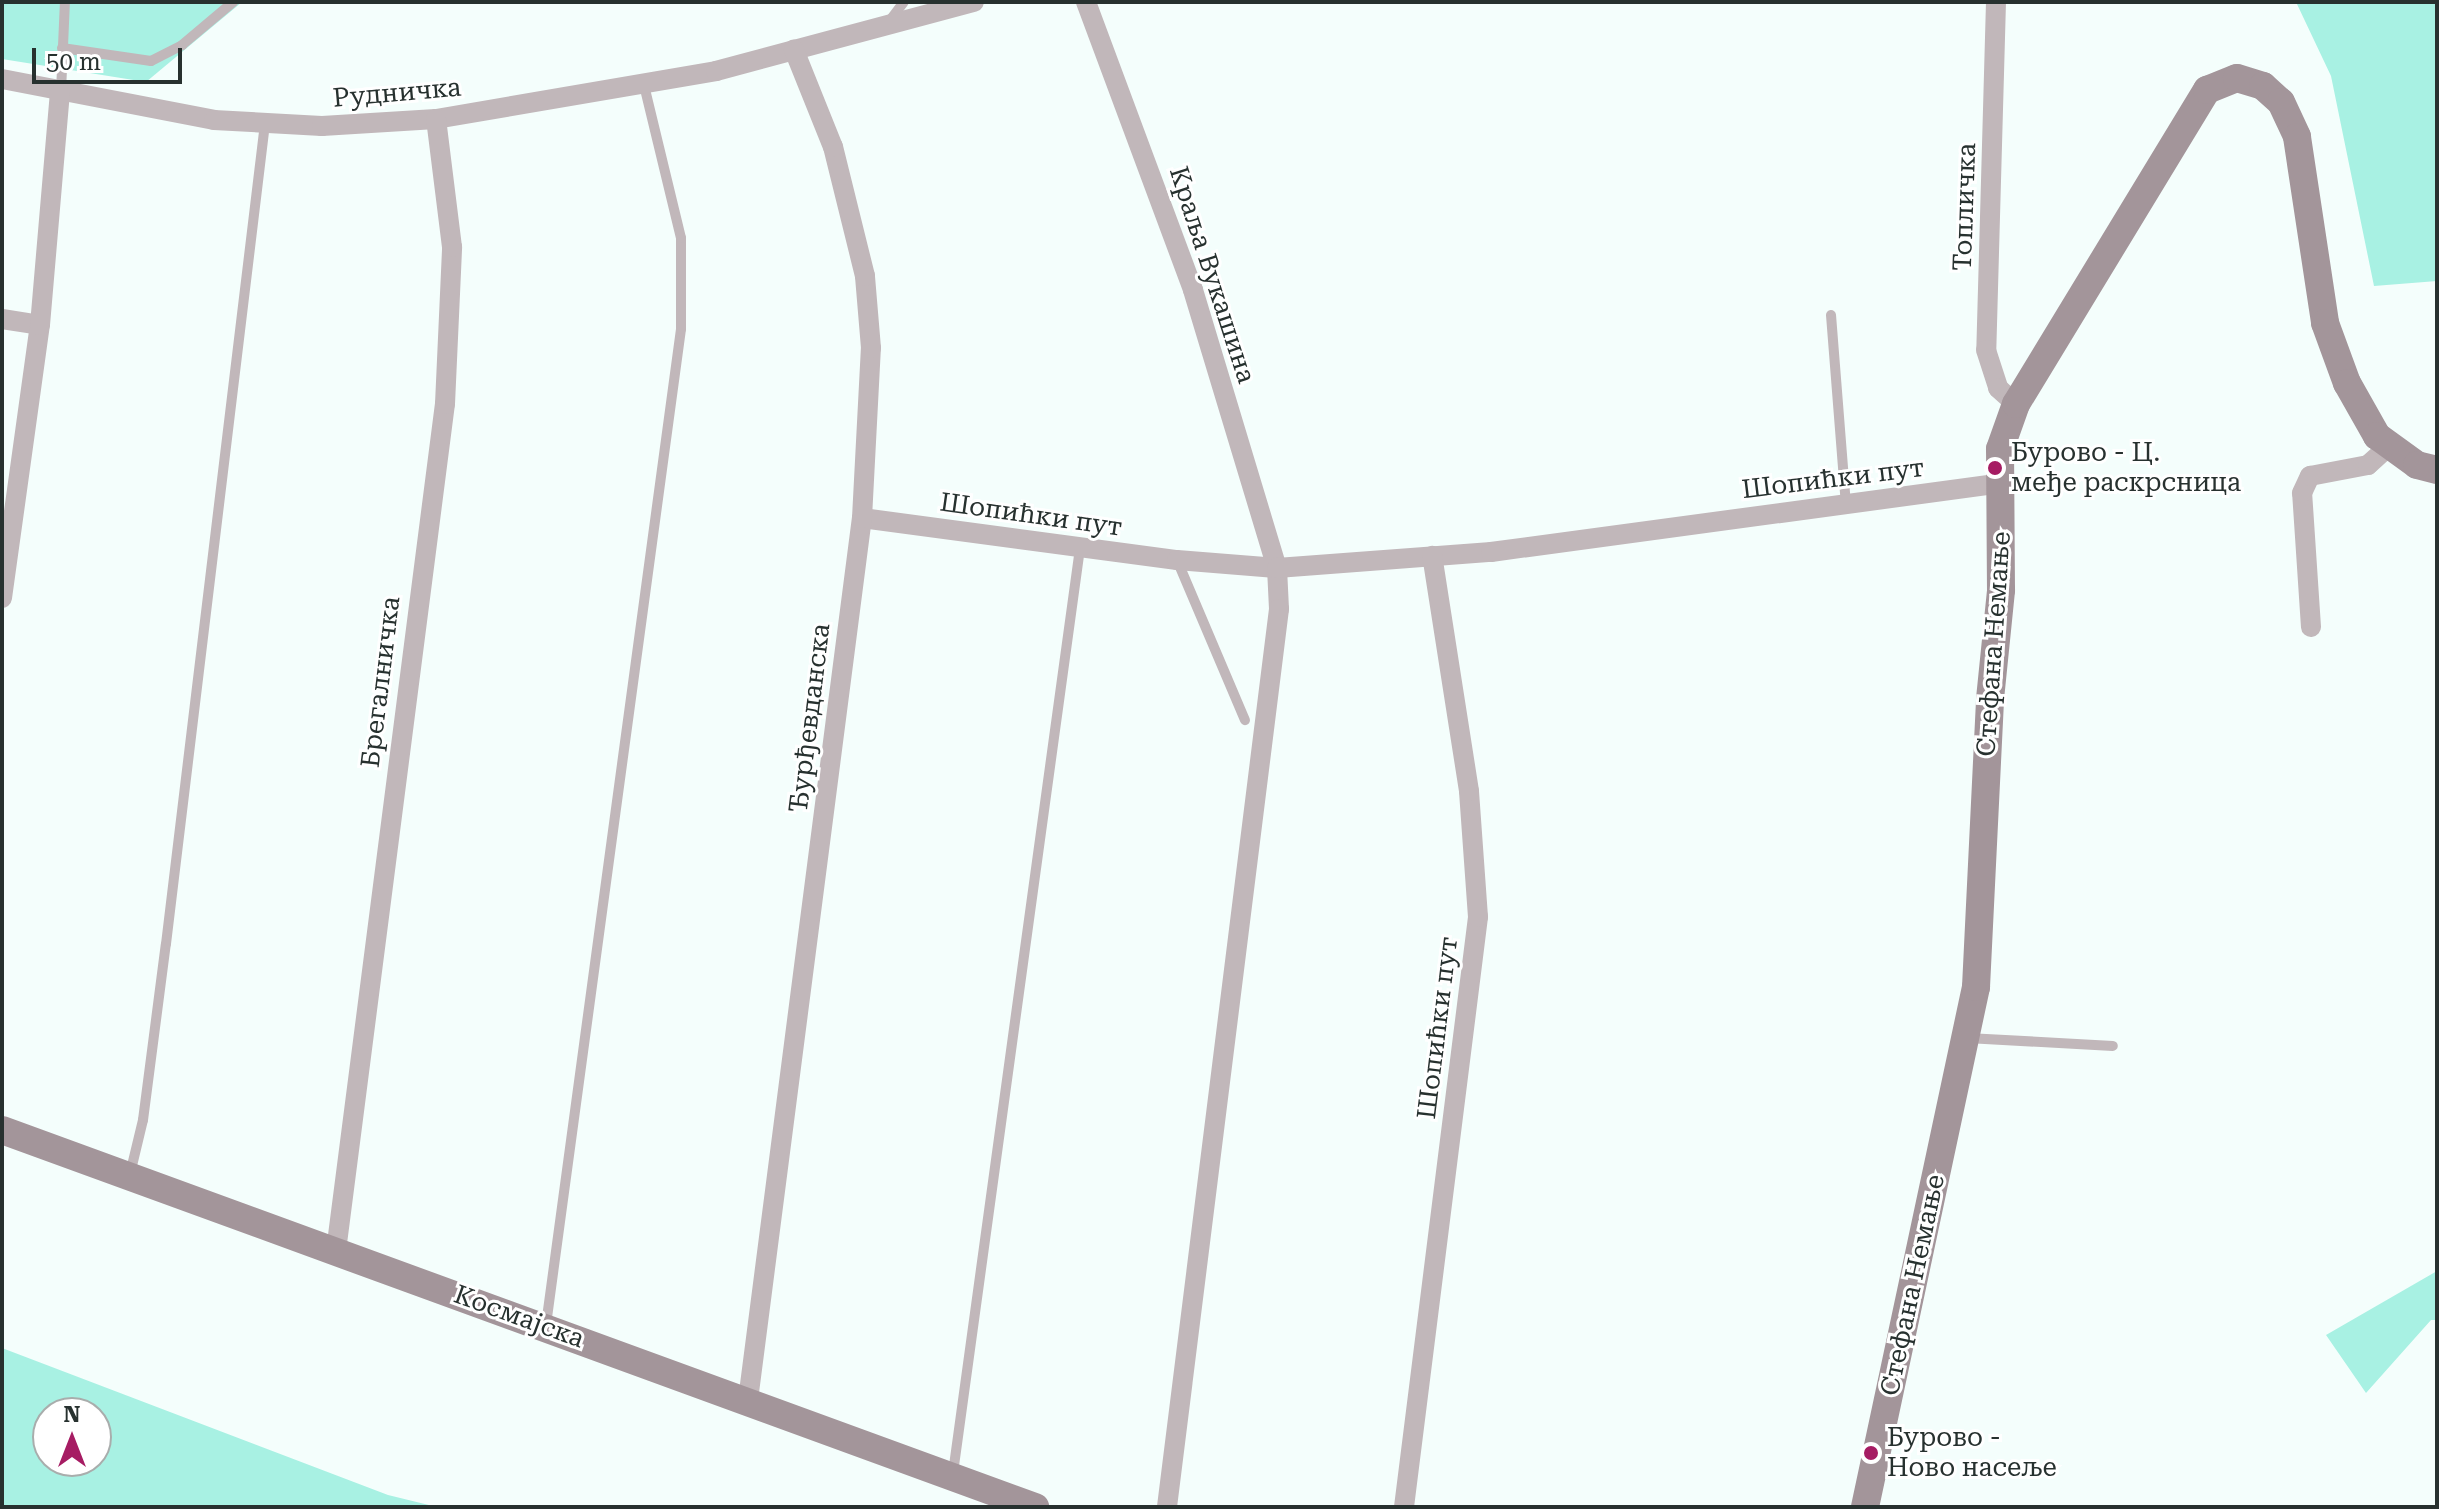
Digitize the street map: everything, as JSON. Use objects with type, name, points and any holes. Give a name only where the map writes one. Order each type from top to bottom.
[{"type":"street","points":[[794,50],[974,2]]},
{"type":"street","name":"Краља Вукашина","points":[[1086,2],[1193,290],[1277,568],[1279,609],[1271,694],[1167,1507]]},
{"type":"street","name":"Топличка","points":[[1996,2],[1986,350],[1998,388],[2016,404]]},
{"type":"street","name":"Рудничка","points":[[2,79],[60,94],[214,120],[322,126],[436,119],[644,85],[794,50]]},
{"type":"street","name":"Ђурђевданска","points":[[748,1400],[862,518],[871,348],[865,276],[833,147],[794,50]]},
{"type":"street","name":"Стефана Немање","points":[[1865,1507],[1976,987],[2003,483],[2000,449],[2016,404],[2207,90],[2237,78],[2263,86],[2281,102],[2297,137],[2325,323],[2347,383],[2377,436],[2417,465],[2437,470]]},
{"type":"street","points":[[2,598],[40,325],[60,94]]},
{"type":"street","name":"Брегалничка","points":[[336,1251],[445,404],[452,247],[436,119]]},
{"type":"street","points":[[2,319],[40,325]]},
{"type":"street","points":[[2311,627],[2302,493],[2310,476],[2368,465],[2390,445]]},
{"type":"street","name":"Шопићки пут","points":[[862,518],[1177,560],[1277,568],[1432,556],[1846,506],[2003,483]]},
{"type":"street","name":"Шопићки пут","points":[[1404,1507],[1478,917],[1469,791],[1432,556]]},
{"type":"street","name":"Космајска","points":[[2,1130],[1035,1507]]},
{"type":"lane","points":[[60,94],[65,2]]},
{"type":"lane","points":[[62,48],[151,61],[182,45],[233,2]]},
{"type":"lane","points":[[887,25],[904,2]]},
{"type":"lane","points":[[545,1327],[681,329],[681,238],[644,85]]},
{"type":"lane","points":[[129,1176],[143,1120],[166,944],[265,123]]},
{"type":"lane","points":[[1831,315],[1846,506]]},
{"type":"lane","points":[[952,1475],[1080,548]]},
{"type":"lane","points":[[1177,560],[1245,720]]},
{"type":"lane","points":[[1966,1038],[2113,1046]]},
{"type":"green space","points":[[2,2],[242,2],[146,82],[2,59]]},
{"type":"green space","points":[[2296,2],[2437,2],[2437,281],[2374,286],[2331,76]]},
{"type":"green space","points":[[2437,1271],[2437,1320],[2431,1320],[2366,1393],[2326,1335]]},
{"type":"green space","points":[[2,1348],[388,1495],[437,1507],[2,1507]]},
{"type":"place","name":"Бурово - Ц. међе раскрсница","points":[[1995,468]]},
{"type":"place","name":"Бурово - Ново насеље","points":[[1871,1453]]}]
